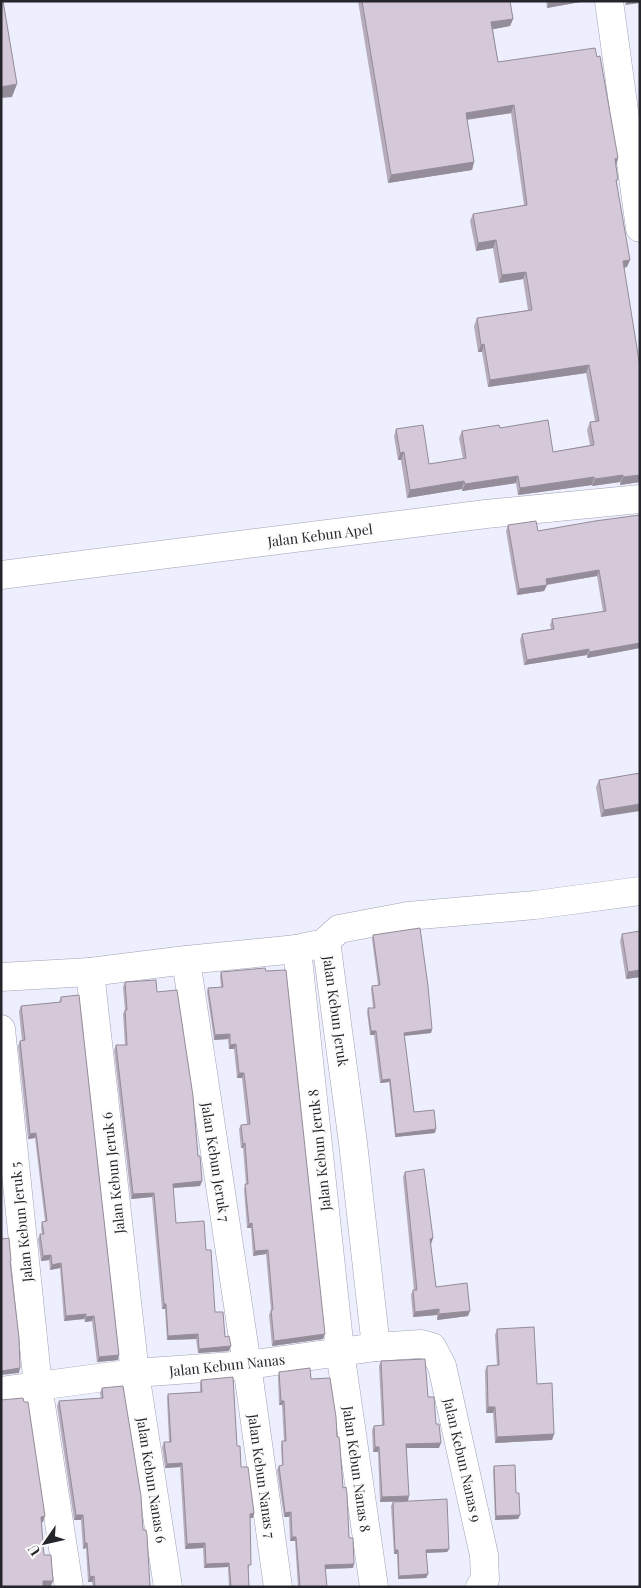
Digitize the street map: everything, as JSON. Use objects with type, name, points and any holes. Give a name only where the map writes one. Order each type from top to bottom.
[{"type":"street","points":[[608,1],[640,228]]},
{"type":"street","name":"Jalan Kebun Apel","points":[[1,575],[476,515],[640,499]]},
{"type":"street","points":[[326,941],[339,929],[408,916],[535,905],[640,891]]},
{"type":"street","name":"Jalan Kebun Jeruk","points":[[1,977],[90,972],[297,949],[326,941],[353,1143],[376,1347]]},
{"type":"street","name":"Jalan Kebun Jeruk 8","points":[[297,949],[340,1352]]},
{"type":"street","name":"Jalan Kebun Jeruk 7","points":[[186,960],[247,1365]]},
{"type":"street","name":"Jalan Kebun Jeruk 6","points":[[90,972],[135,1373]]},
{"type":"street","name":"Jalan Kebun Jeruk 5","points":[[1,1029],[38,1386],[69,1587]]},
{"type":"street","name":"Jalan Kebun Nanas","points":[[1,1391],[135,1373],[247,1365],[376,1347],[421,1344],[432,1347],[442,1366]]},
{"type":"street","name":"Jalan Kebun Nanas 8","points":[[340,1352],[374,1587]]},
{"type":"street","name":"Jalan Kebun Nanas 7","points":[[247,1365],[278,1587]]},
{"type":"street","name":"Jalan Kebun Nanas 9","points":[[442,1366],[484,1555],[485,1580],[480,1587]]},
{"type":"street","name":"Jalan Kebun Nanas 6","points":[[135,1373],[168,1587]]},
{"type":"building","points":[[1,1],[3,1],[17,84],[1,87]]},
{"type":"building","points":[[362,1],[510,1],[513,19],[491,22],[498,62],[595,48],[597,57],[600,56],[618,158],[615,159],[618,180],[616,180],[630,260],[623,261],[640,367],[640,475],[623,477],[623,475],[595,479],[594,477],[520,488],[518,476],[465,484],[464,481],[410,490],[404,452],[400,453],[396,429],[423,425],[429,464],[466,458],[462,431],[499,425],[500,428],[548,420],[553,452],[594,445],[590,422],[599,421],[589,365],[490,380],[484,344],[481,345],[477,318],[532,310],[526,272],[502,275],[496,240],[478,243],[473,214],[527,205],[514,105],[466,113],[474,162],[391,175]]},
{"type":"building","points":[[640,515],[640,643],[589,652],[589,649],[527,660],[522,634],[554,629],[552,619],[606,611],[599,570],[546,579],[547,585],[519,589],[508,525],[536,521],[538,531]]},
{"type":"building","points":[[640,773],[640,804],[604,810],[599,780]]},
{"type":"building","points":[[420,928],[432,1029],[404,1033],[414,1112],[434,1110],[436,1129],[396,1134],[390,1079],[382,1080],[376,1031],[371,1031],[368,1008],[375,1008],[372,986],[380,985],[373,935]]},
{"type":"building","points":[[640,931],[640,970],[628,972],[622,934]]},
{"type":"building","points":[[265,968],[266,971],[286,970],[325,1334],[274,1341],[268,1250],[255,1251],[252,1223],[249,1224],[245,1184],[248,1184],[245,1143],[243,1144],[241,1125],[250,1124],[244,1073],[239,1073],[236,1044],[230,1045],[230,1034],[215,1035],[208,988],[223,987],[221,972]]},
{"type":"building","points":[[156,980],[157,992],[177,990],[193,1096],[198,1156],[200,1156],[202,1181],[173,1184],[176,1223],[204,1221],[206,1250],[211,1250],[215,1312],[223,1312],[225,1337],[229,1336],[231,1346],[199,1349],[198,1334],[168,1336],[154,1193],[133,1194],[116,1045],[127,1045],[125,982]]},
{"type":"building","points":[[79,995],[119,1355],[99,1357],[94,1316],[86,1317],[86,1314],[66,1316],[61,1263],[52,1265],[51,1255],[43,1256],[40,1234],[44,1234],[42,1222],[47,1221],[36,1133],[30,1134],[20,1041],[25,1040],[21,1006],[61,1002],[61,997]]},
{"type":"building","points":[[424,1169],[433,1238],[430,1239],[436,1287],[467,1283],[470,1311],[439,1314],[439,1309],[415,1312],[413,1290],[417,1290],[405,1172]]},
{"type":"building","points":[[1,1230],[2,1239],[9,1238],[19,1338],[20,1368],[1,1371]]},
{"type":"building","points":[[534,1327],[537,1384],[552,1383],[554,1434],[497,1437],[495,1407],[488,1407],[487,1366],[499,1365],[497,1329]]},
{"type":"building","points":[[425,1359],[428,1397],[434,1397],[436,1424],[439,1424],[441,1443],[406,1444],[409,1496],[382,1497],[379,1447],[375,1447],[374,1426],[384,1425],[381,1361]]},
{"type":"building","points":[[310,1368],[311,1379],[330,1378],[337,1437],[339,1437],[343,1488],[346,1487],[347,1494],[349,1538],[353,1538],[354,1564],[325,1565],[327,1587],[300,1587],[296,1537],[292,1537],[291,1512],[285,1513],[279,1466],[283,1465],[282,1441],[286,1441],[284,1401],[281,1401],[279,1372]]},
{"type":"building","points":[[233,1377],[237,1446],[240,1446],[241,1467],[248,1467],[254,1513],[250,1514],[251,1565],[248,1565],[249,1587],[231,1587],[229,1563],[206,1564],[205,1543],[187,1544],[182,1463],[167,1464],[164,1442],[171,1442],[168,1394],[202,1392],[201,1380]]},
{"type":"building","points":[[123,1386],[141,1496],[143,1530],[146,1530],[147,1535],[150,1587],[95,1587],[94,1576],[90,1577],[83,1515],[76,1515],[59,1401],[103,1398],[102,1388]]},
{"type":"building","points":[[23,1398],[24,1402],[28,1402],[45,1516],[41,1517],[44,1555],[51,1555],[53,1581],[43,1581],[43,1587],[1,1587],[1,1400]]},
{"type":"building","points":[[515,1465],[516,1493],[519,1493],[520,1515],[496,1516],[494,1466]]},
{"type":"building","points":[[447,1499],[449,1549],[426,1550],[428,1574],[399,1576],[398,1550],[395,1550],[393,1502]]}]
